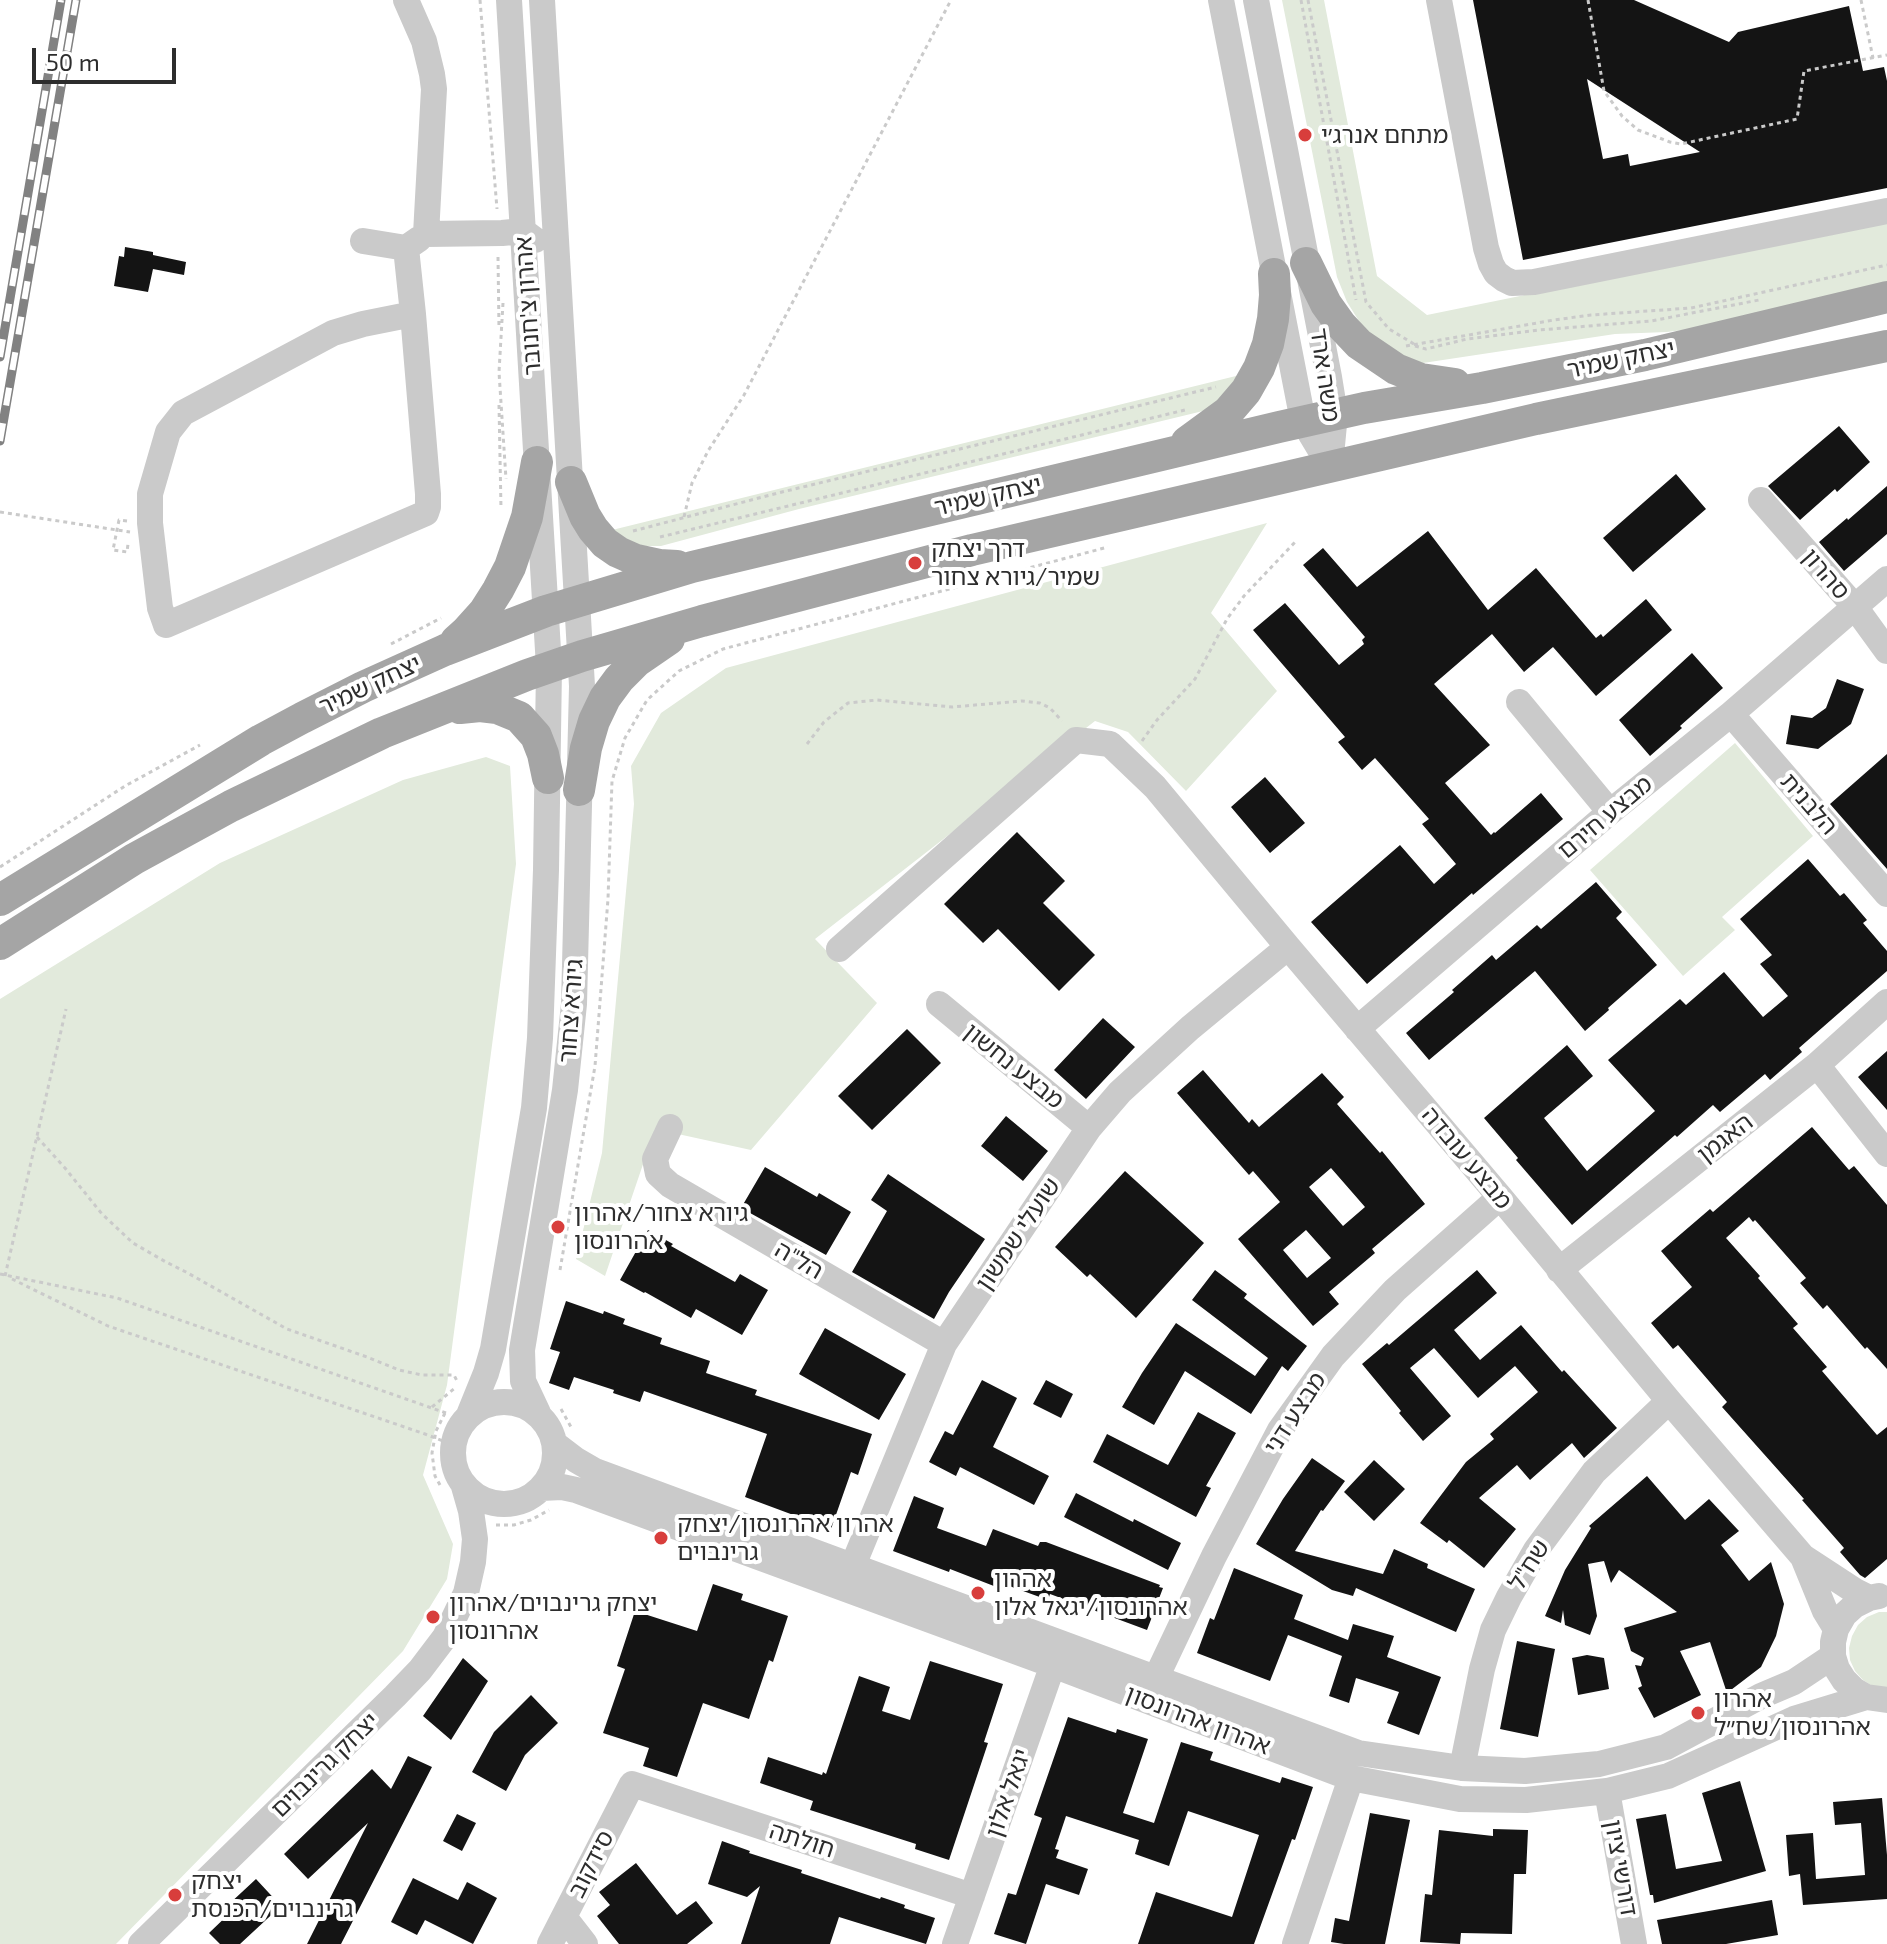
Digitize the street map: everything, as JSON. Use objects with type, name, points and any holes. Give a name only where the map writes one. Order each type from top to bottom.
[{"type":"main road","points":[[1306,263],[1326,304],[1341,325],[1378,358],[1421,379],[1482,388]]},
{"type":"main road","points":[[1162,455],[1205,430],[1228,412],[1249,386],[1268,344],[1273,319],[1274,274]]},
{"type":"main road","name":"יצחק שמיר","points":[[0,900],[288,725],[445,650],[546,611],[692,567],[1303,421],[1645,355],[1887,297]]},
{"type":"main road","name":"יצחק שמיר","points":[[0,944],[134,859],[296,773],[382,733],[582,656],[972,550],[1536,419],[1887,346]]},
{"type":"main road","points":[[445,650],[484,612],[502,582],[523,529],[537,462]]},
{"type":"main road","points":[[571,482],[585,516],[605,543],[636,560],[692,567]]},
{"type":"main road","points":[[579,790],[594,721],[611,690],[637,661],[702,621]]},
{"type":"main road","points":[[437,711],[480,706],[497,708],[519,717],[536,736],[548,778]]},
{"type":"street","points":[[406,0],[424,41],[434,89],[416,241],[413,314],[428,494],[426,513],[166,625],[160,608],[150,523],[150,494],[168,432],[183,413],[333,333],[413,314]]},
{"type":"street","name":"אהרון צ'חנובר","points":[[509,0],[508,233],[531,332],[546,611]]},
{"type":"street","name":"אהרון צ'חנובר","points":[[542,0],[578,601]]},
{"type":"street","name":"משה ארד","points":[[1221,0],[1303,421],[1330,466]]},
{"type":"street","name":"משה ארד","points":[[1256,0],[1335,414],[1330,466]]},
{"type":"street","points":[[1439,0],[1486,248],[1496,273],[1512,283],[1534,282],[1887,211]]},
{"type":"street","points":[[363,241],[416,241],[508,233],[537,241],[558,268]]},
{"type":"street","name":"סהרון","points":[[1761,500],[1855,607],[1887,651]]},
{"type":"street","name":"מבצע חירם","points":[[1357,1029],[1887,579]]},
{"type":"street","name":"גיורא צחור","points":[[546,1407],[523,1381],[522,1350],[565,1090],[574,1004],[582,656],[578,601]]},
{"type":"street","name":"גיורא צחור","points":[[466,1418],[493,1349],[534,1108],[540,1038],[548,778],[546,611]]},
{"type":"street","points":[[1519,702],[1610,812]]},
{"type":"street","name":"הלבנית","points":[[1731,714],[1887,894]]},
{"type":"street","points":[[839,949],[1076,740]]},
{"type":"street","name":"מבצע עובדה","points":[[1076,740],[1110,744],[1155,787],[1803,1557],[1855,1591],[1878,1597]]},
{"type":"street","name":"שועלי שמשון","points":[[848,1576],[944,1344],[1089,1128],[1120,1092],[1190,1028],[1288,947]]},
{"type":"street","name":"האגמן","points":[[1559,1270],[1817,1065],[1887,1002]]},
{"type":"street","name":"מבצע נחשון","points":[[939,1004],[1089,1128]]},
{"type":"street","points":[[1817,1065],[1887,1154]]},
{"type":"street","name":"הל\"ה","points":[[670,1127],[655,1159],[658,1174],[670,1185],[944,1344]]},
{"type":"street","name":"מבצע דני","points":[[1156,1678],[1214,1556],[1289,1417],[1333,1356],[1395,1290],[1500,1197]]},
{"type":"street","points":[[511,1401],[546,1407],[552,1432],[565,1452],[556,1456],[549,1478],[541,1488],[522,1501],[510,1504],[497,1504],[472,1493],[456,1472],[453,1460],[455,1438],[466,1418],[481,1406],[496,1402],[511,1401]]},
{"type":"street","name":"שח\"ל","points":[[1462,1768],[1482,1669],[1493,1630],[1509,1597],[1536,1550],[1594,1472],[1669,1401]]},
{"type":"street","name":"אהרון אהרונסון","points":[[565,1452],[595,1471],[848,1576],[1056,1654],[1351,1778],[1460,1799],[1526,1800],[1607,1791],[1668,1776],[1794,1719],[1876,1698]]},
{"type":"street","name":"יצחק גרינבוים","points":[[141,1944],[395,1696],[445,1637],[466,1593],[473,1562],[471,1511],[463,1483]]},
{"type":"street","name":"אהרון אהרונסון","points":[[541,1488],[567,1487],[848,1576]]},
{"type":"street","name":"יצחק גרינבוים","points":[[473,1562],[510,1504]]},
{"type":"street","name":"מבצע עובדה","points":[[1803,1557],[1825,1611],[1836,1629]]},
{"type":"street","points":[[1876,1698],[1854,1690],[1844,1680],[1833,1656],[1833,1642],[1844,1615],[1855,1605],[1878,1597]]},
{"type":"street","name":"אהרון אהרונסון","points":[[1056,1654],[1156,1678],[1358,1753],[1462,1768],[1525,1771],[1599,1764],[1666,1747],[1761,1696],[1794,1682],[1833,1656]]},
{"type":"street","name":"יגאל אלון","points":[[955,1944],[1056,1654]]},
{"type":"street","points":[[1295,1944],[1351,1778]]},
{"type":"street","name":"חולתה","points":[[632,1784],[972,1896]]},
{"type":"street","name":"סידקוב","points":[[550,1944],[632,1784]]},
{"type":"street","name":"דורשי ציון","points":[[1607,1791],[1634,1944]]},
{"type":"street","points":[[564,1917],[585,1944]]},
{"type":"path","points":[[480,0],[508,233]]},
{"type":"path","points":[[684,517],[692,483],[708,451],[744,395],[951,0]]},
{"type":"path","points":[[1301,0],[1358,309]]},
{"type":"path","points":[[1308,0],[1366,302],[1389,329],[1413,345],[1426,349],[1467,339],[1524,331],[1651,321],[1770,297]]},
{"type":"path","points":[[1588,0],[1604,91],[1622,116],[1638,130],[1670,142],[1681,144],[1797,119],[1804,71],[1887,55]]},
{"type":"path","points":[[1861,0],[1873,58]]},
{"type":"path","points":[[496,120],[508,233],[499,369],[501,514]]},
{"type":"path","points":[[1378,358],[1400,347],[1565,318],[1691,308],[1887,267]]},
{"type":"path","points":[[1829,283],[1887,267]]},
{"type":"path","points":[[499,375],[507,487]]},
{"type":"path","points":[[605,543],[627,533],[684,517],[1234,382],[1249,386]]},
{"type":"path","points":[[659,538],[1196,408]]},
{"type":"path","points":[[0,512],[130,532],[127,552],[113,550],[119,520]]},
{"type":"path","points":[[1129,761],[1157,720],[1195,679],[1227,619],[1244,596],[1297,540]]},
{"type":"path","points":[[647,700],[679,671],[723,649],[1116,544]]},
{"type":"path","points":[[407,637],[451,611]]},
{"type":"path","points":[[807,744],[824,722],[848,703],[877,700],[952,707],[1022,701],[1040,703],[1050,708],[1076,740]]},
{"type":"path","points":[[198,752],[211,745]]},
{"type":"path","points":[[0,867],[125,786]]},
{"type":"path","points":[[3,1275],[66,1009]]},
{"type":"path","points":[[37,1137],[102,1214],[133,1243],[166,1262],[287,1329],[399,1370],[422,1375],[454,1375],[457,1381],[455,1388],[432,1407]]},
{"type":"path","points":[[3,1275],[117,1298],[466,1418]]},
{"type":"path","points":[[3,1275],[108,1326],[425,1434],[453,1447]]},
{"type":"path","points":[[546,1407],[564,1413],[572,1429],[576,1447],[565,1452]]},
{"type":"shaded area","points":[[1282,0],[1324,0],[1377,276],[1427,315],[1887,221],[1887,286],[1699,328],[1615,334],[1423,363],[1391,354],[1364,329],[1347,302],[1337,277]]},
{"type":"shaded area","points":[[1244,374],[1228,395],[1203,411],[799,509],[661,546],[632,544],[608,531]]},
{"type":"shaded area","points":[[1267,523],[1211,613],[1277,691],[1186,791],[1128,732],[1095,721],[815,939],[877,1003],[751,1150],[655,1129],[605,1276],[576,1259],[602,1153],[634,804],[631,766],[661,713],[726,668]]},
{"type":"shaded area","points":[[1735,743],[1813,836],[1722,917],[1735,930],[1683,976],[1590,870]]},
{"type":"shaded area","points":[[486,757],[510,766],[516,864],[447,1385],[423,1475],[453,1544],[447,1579],[403,1651],[116,1944],[0,1944],[0,999],[220,863],[403,780]]},
{"type":"shaded area","points":[[1879,1612],[1887,1612],[1887,1689],[1874,1687],[1863,1680],[1850,1660],[1849,1648],[1858,1625]]},
{"type":"building","points":[[1473,0],[1634,0],[1729,42],[1738,32],[1849,6],[1863,71],[1884,67],[1887,81],[1887,188],[1523,260]],"holes":[[[1587,79],[1700,152],[1630,166],[1628,154],[1603,159]]]},
{"type":"building","points":[[125,247],[186,262],[184,275],[153,269],[148,292],[114,286],[119,256],[124,257]]},
{"type":"building","points":[[1839,426],[1870,462],[1800,520],[1768,486]]},
{"type":"building","points":[[1676,474],[1706,509],[1633,572],[1603,538]]},
{"type":"building","points":[[1887,486],[1887,534],[1844,571],[1819,542]]},
{"type":"building","points":[[1428,531],[1488,610],[1536,568],[1596,638],[1601,634],[1603,637],[1646,599],[1672,630],[1596,696],[1553,647],[1524,672],[1492,634],[1434,684],[1490,745],[1445,783],[1491,835],[1541,793],[1563,819],[1367,984],[1311,922],[1400,845],[1434,884],[1456,864],[1422,824],[1429,819],[1375,758],[1362,770],[1338,742],[1345,737],[1253,630],[1285,603],[1339,665],[1364,644],[1362,640],[1365,637],[1303,565],[1323,548],[1357,587]]},
{"type":"building","points":[[1692,653],[1723,688],[1650,756],[1619,720]]},
{"type":"building","points":[[1837,679],[1864,689],[1851,724],[1818,749],[1786,744],[1791,715],[1812,718],[1826,708]]},
{"type":"building","points":[[1887,754],[1887,869],[1830,804]]},
{"type":"building","points":[[1265,777],[1305,823],[1270,853],[1231,807]]},
{"type":"building","points":[[1017,832],[1065,881],[1043,903],[1095,955],[1059,991],[998,929],[983,943],[944,904]]},
{"type":"building","points":[[1808,859],[1840,896],[1844,893],[1867,920],[1863,923],[1887,951],[1887,971],[1799,1048],[1802,1052],[1770,1080],[1765,1074],[1720,1112],[1713,1105],[1572,1225],[1484,1118],[1567,1045],[1593,1076],[1544,1118],[1587,1171],[1655,1111],[1608,1060],[1680,999],[1686,1005],[1724,972],[1763,1017],[1788,996],[1760,964],[1772,955],[1740,919]]},
{"type":"building","points":[[1596,882],[1622,912],[1616,918],[1657,965],[1585,1031],[1535,971],[1429,1060],[1406,1033],[1492,955],[1496,960],[1537,925],[1541,929]]},
{"type":"building","points":[[1103,1018],[1135,1047],[1086,1099],[1054,1070]]},
{"type":"building","points":[[907,1029],[941,1063],[872,1130],[838,1096]]},
{"type":"building","points":[[1887,1051],[1887,1110],[1858,1077]]},
{"type":"building","points":[[1203,1070],[1249,1123],[1252,1119],[1259,1127],[1322,1073],[1344,1097],[1337,1104],[1380,1153],[1382,1151],[1425,1204],[1372,1249],[1375,1253],[1329,1292],[1339,1304],[1313,1326],[1238,1239],[1280,1202],[1253,1171],[1249,1175],[1177,1093]],"holes":[[[1331,1168],[1365,1207],[1343,1226],[1309,1187]],[[1306,1230],[1331,1258],[1307,1278],[1283,1250]]]},
{"type":"building","points":[[1006,1116],[1048,1151],[1023,1181],[981,1146]]},
{"type":"building","points":[[1812,1127],[1849,1170],[1854,1166],[1887,1205],[1887,1369],[1827,1305],[1823,1309],[1800,1283],[1806,1278],[1755,1220],[1753,1222],[1749,1217],[1726,1238],[1798,1324],[1793,1328],[1827,1367],[1822,1371],[1877,1435],[1887,1427],[1887,1559],[1865,1578],[1840,1552],[1844,1548],[1804,1499],[1722,1407],[1727,1402],[1678,1345],[1673,1349],[1651,1323],[1692,1287],[1661,1251],[1710,1209],[1713,1212]]},
{"type":"building","points":[[765,1167],[817,1197],[819,1193],[851,1212],[826,1255],[741,1208]]},
{"type":"building","points":[[1125,1171],[1204,1243],[1136,1318],[1090,1274],[1087,1277],[1055,1247]]},
{"type":"building","points":[[888,1174],[985,1239],[934,1319],[852,1272],[887,1211],[871,1200]]},
{"type":"building","points":[[648,1230],[735,1282],[740,1274],[768,1290],[742,1335],[696,1309],[691,1318],[620,1280]]},
{"type":"building","points":[[1215,1270],[1247,1294],[1244,1298],[1307,1346],[1288,1371],[1282,1366],[1251,1414],[1185,1371],[1154,1425],[1122,1407],[1176,1323],[1255,1376],[1268,1358],[1192,1300]]},
{"type":"building","points":[[1477,1270],[1497,1293],[1454,1330],[1480,1360],[1521,1325],[1617,1428],[1584,1458],[1572,1443],[1530,1480],[1517,1465],[1479,1498],[1516,1529],[1484,1568],[1449,1540],[1447,1543],[1420,1523],[1466,1462],[1494,1439],[1490,1434],[1538,1392],[1515,1366],[1478,1398],[1434,1348],[1410,1368],[1451,1416],[1423,1441],[1362,1364]]},
{"type":"building","points":[[566,1301],[625,1319],[623,1324],[662,1338],[660,1344],[710,1361],[706,1373],[757,1390],[755,1395],[872,1434],[858,1475],[851,1472],[831,1529],[745,1497],[767,1434],[644,1391],[640,1402],[574,1377],[569,1390],[549,1383],[560,1352],[550,1349]]},
{"type":"building","points":[[825,1328],[906,1374],[879,1420],[799,1374]]},
{"type":"building","points":[[982,1380],[1017,1398],[993,1447],[1049,1476],[1034,1505],[960,1467],[956,1476],[929,1462],[945,1431],[953,1435]]},
{"type":"building","points":[[1046,1380],[1073,1394],[1061,1418],[1033,1404]]},
{"type":"building","points":[[1198,1412],[1236,1433],[1206,1486],[1211,1488],[1196,1517],[1093,1462],[1107,1434],[1168,1465]]},
{"type":"building","points":[[1312,1458],[1345,1481],[1321,1510],[1295,1551],[1383,1574],[1394,1549],[1428,1564],[1427,1568],[1475,1589],[1456,1632],[1356,1588],[1353,1596],[1332,1590],[1256,1544]]},
{"type":"building","points":[[1374,1460],[1405,1489],[1374,1521],[1344,1492]]},
{"type":"building","points":[[1647,1476],[1685,1520],[1709,1499],[1739,1531],[1721,1545],[1749,1581],[1771,1562],[1784,1604],[1776,1636],[1761,1667],[1727,1693],[1710,1642],[1680,1651],[1701,1695],[1654,1718],[1638,1688],[1642,1686],[1635,1665],[1641,1666],[1644,1658],[1631,1651],[1624,1628],[1677,1612],[1619,1570],[1611,1583],[1604,1561],[1588,1564],[1597,1616],[1590,1635],[1565,1625],[1563,1610],[1561,1623],[1545,1616],[1565,1570],[1591,1528],[1589,1526]]},
{"type":"building","points":[[1076,1493],[1181,1543],[1168,1570],[1064,1517]]},
{"type":"building","points":[[914,1496],[944,1508],[937,1528],[986,1546],[993,1529],[1038,1546],[1040,1542],[1046,1542],[1160,1585],[1163,1588],[1147,1630],[1050,1594],[1048,1600],[1001,1583],[999,1588],[893,1551]]},
{"type":"building","points":[[1234,1568],[1303,1595],[1294,1619],[1348,1640],[1353,1624],[1394,1636],[1387,1657],[1441,1677],[1419,1735],[1387,1723],[1399,1692],[1356,1678],[1349,1703],[1329,1696],[1342,1656],[1288,1635],[1270,1681],[1197,1653],[1210,1618],[1214,1620]]},
{"type":"building","points":[[713,1584],[743,1594],[741,1600],[788,1616],[749,1719],[703,1703],[677,1777],[643,1766],[649,1748],[603,1733],[625,1669],[617,1666],[635,1611],[697,1631]]},
{"type":"building","points":[[1517,1641],[1555,1649],[1538,1737],[1500,1729]]},
{"type":"building","points":[[1587,1655],[1604,1658],[1609,1689],[1578,1695],[1572,1658]]},
{"type":"building","points":[[463,1658],[488,1681],[451,1740],[423,1716]]},
{"type":"building","points":[[930,1661],[1003,1684],[984,1742],[988,1743],[949,1860],[915,1849],[916,1844],[810,1810],[813,1801],[760,1783],[768,1757],[826,1774],[859,1676],[890,1687],[882,1711],[910,1720]]},
{"type":"building","points":[[531,1695],[558,1723],[525,1755],[506,1791],[472,1772],[494,1732]]},
{"type":"building","points":[[1068,1717],[1116,1733],[1117,1729],[1148,1739],[1123,1813],[1154,1823],[1181,1742],[1213,1752],[1210,1760],[1280,1783],[1282,1777],[1313,1787],[1254,1944],[1138,1944],[1156,1892],[1232,1917],[1259,1835],[1188,1811],[1169,1866],[1135,1854],[1139,1840],[1066,1816],[1055,1849],[1059,1850],[1056,1858],[1088,1869],[1079,1895],[1046,1884],[1026,1944],[994,1934],[1008,1893],[1016,1895],[1042,1818],[1034,1815]]},
{"type":"building","points":[[408,1756],[432,1767],[341,1944],[307,1944],[368,1823],[308,1879],[284,1854],[372,1769],[391,1789]]},
{"type":"building","points":[[1740,1781],[1766,1871],[1654,1903],[1636,1819],[1666,1814],[1676,1869],[1722,1861],[1702,1793]]},
{"type":"building","points":[[1882,1798],[1887,1899],[1803,1905],[1800,1874],[1789,1876],[1786,1835],[1813,1833],[1816,1879],[1865,1875],[1861,1823],[1835,1825],[1833,1802]]},
{"type":"building","points":[[1370,1813],[1410,1820],[1385,1944],[1331,1942],[1335,1918],[1349,1921]]},
{"type":"building","points":[[457,1814],[476,1823],[462,1851],[443,1841]]},
{"type":"building","points":[[1493,1829],[1528,1830],[1526,1874],[1514,1874],[1512,1934],[1461,1933],[1460,1944],[1420,1942],[1425,1894],[1432,1895],[1439,1830],[1493,1836]]},
{"type":"building","points":[[722,1841],[802,1870],[801,1873],[905,1905],[904,1908],[935,1918],[926,1944],[839,1917],[830,1944],[741,1944],[760,1886],[747,1897],[708,1884]]},
{"type":"building","points":[[636,1863],[677,1915],[696,1901],[713,1923],[687,1944],[619,1944],[597,1916],[610,1905],[599,1892]]},
{"type":"building","points":[[413,1878],[458,1900],[467,1882],[497,1898],[473,1944],[425,1920],[417,1935],[391,1922]]},
{"type":"building","points":[[256,1879],[281,1906],[240,1944],[220,1944],[209,1933],[233,1910],[228,1905]]},
{"type":"building","points":[[1772,1900],[1778,1935],[1726,1944],[1662,1944],[1657,1920]]},
{"type":"railway","points":[[0,357],[61,0]]},
{"type":"railway","points":[[0,441],[76,0]]},
{"type":"place","name":"מתחם אנרג׳י","points":[[1305,135]]},
{"type":"place","name":"דרך יצחק שמיר/גיורא צחור","points":[[915,563]]},
{"type":"place","name":"גיורא צחור/אהרון אהרונסון","points":[[558,1227]]},
{"type":"place","name":"אהרון אהרונסון/יצחק גרינבוים","points":[[661,1538]]},
{"type":"place","name":"אהרון אהרונסון/יגאל אלון","points":[[978,1593]]},
{"type":"place","name":"יצחק גרינבוים/אהרון אהרונסון","points":[[433,1617]]},
{"type":"place","name":"אהרון אהרונסון/שח״ל","points":[[1698,1713]]},
{"type":"place","name":"יצחק גרינבוים/הכנסת","points":[[175,1895]]}]
